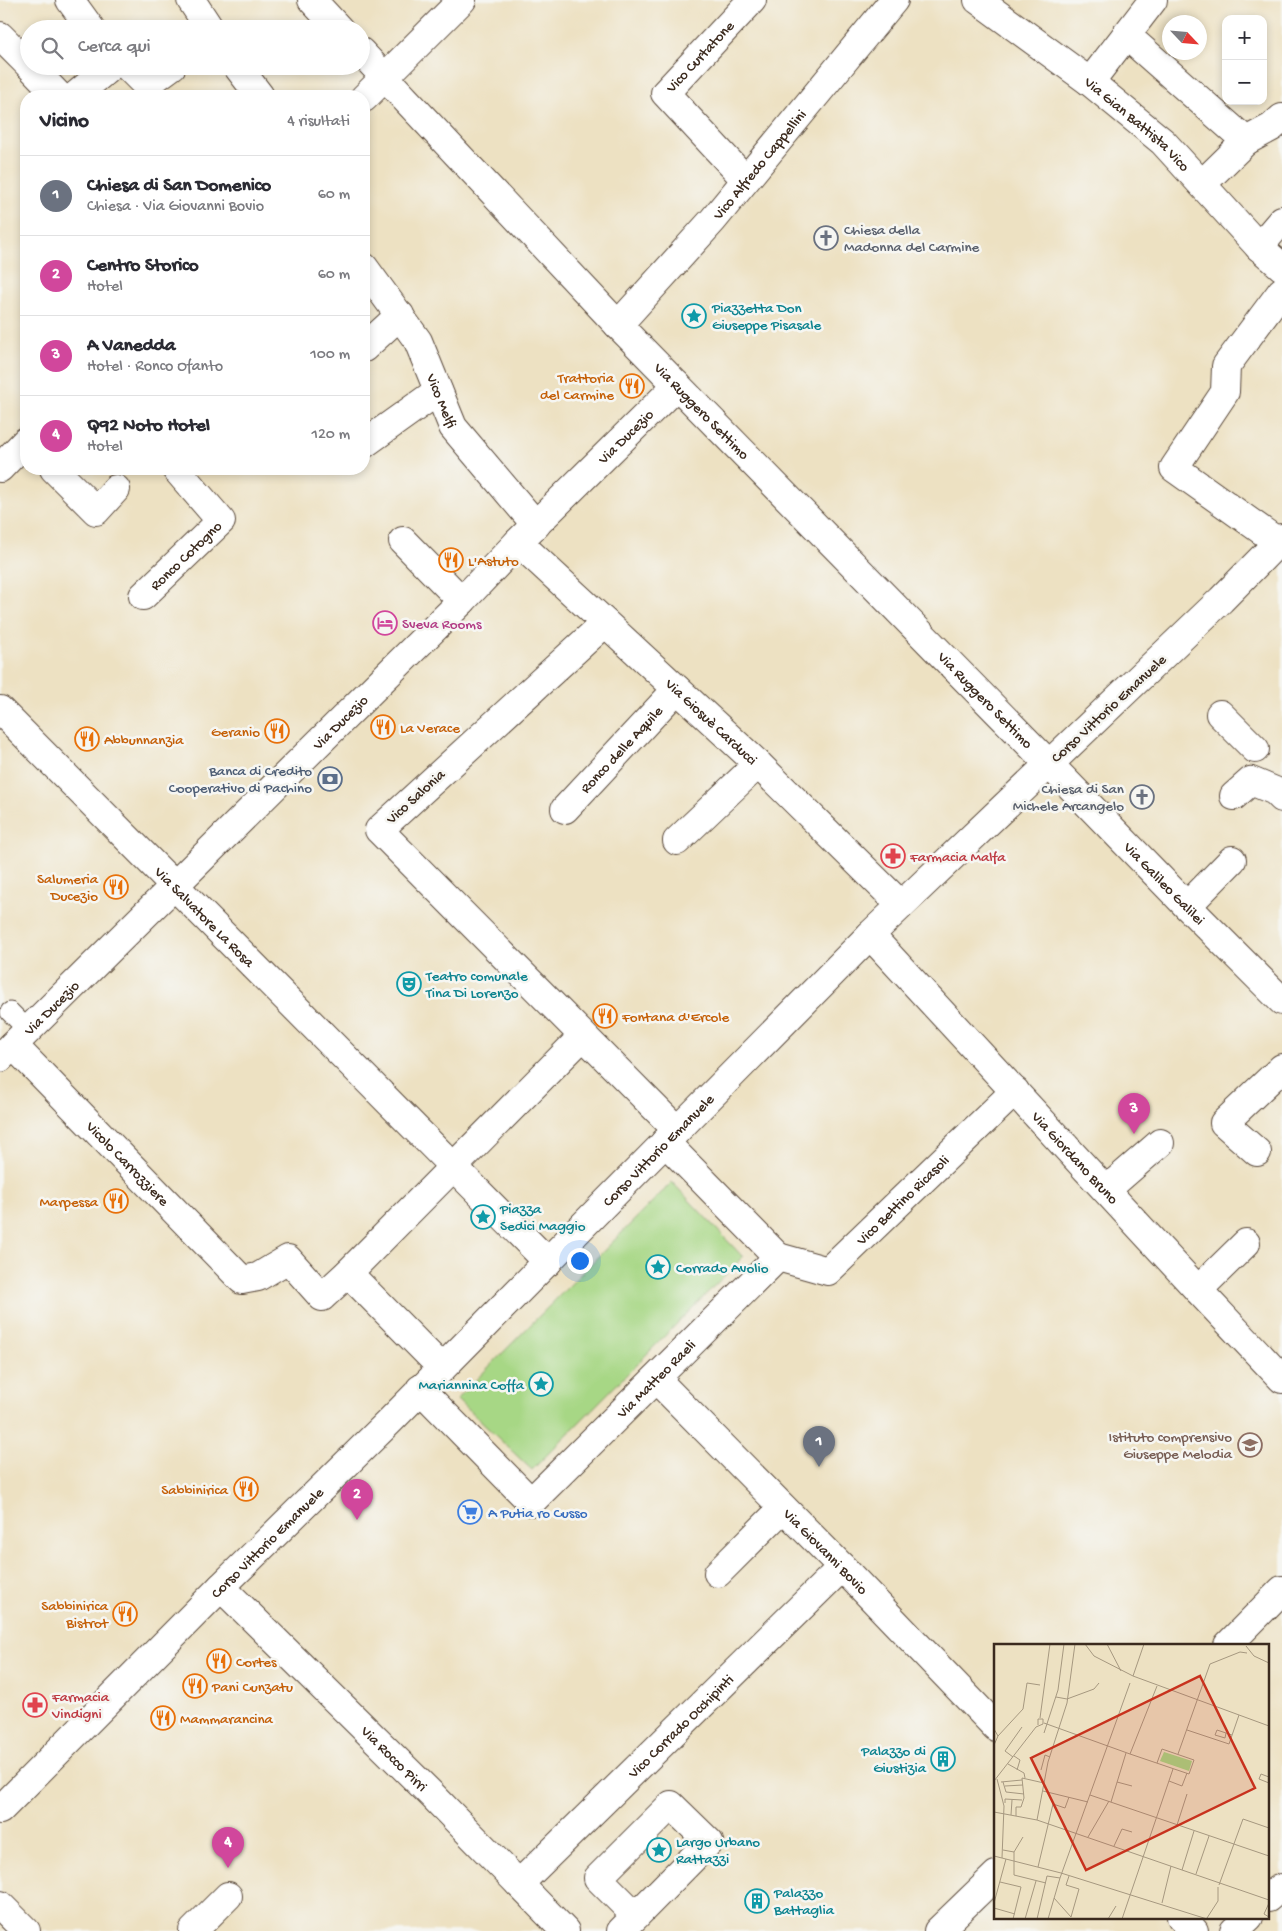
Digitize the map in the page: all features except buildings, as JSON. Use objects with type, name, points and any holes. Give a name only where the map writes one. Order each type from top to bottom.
[{"type":"street","points":[[70,0],[84,20]]},
{"type":"street","points":[[191,0],[204,20]]},
{"type":"street","points":[[312,0],[331,20]]},
{"type":"street","points":[[370,92],[462,0]]},
{"type":"street","name":"Vico Curtatone","points":[[746,179],[665,92],[752,0]]},
{"type":"street","name":"Vico Alfredo Cappellini","points":[[618,325],[712,220],[894,0]]},
{"type":"street","points":[[1090,82],[1153,0]]},
{"type":"street","name":"Via Gian Battista Vico","points":[[992,4],[1163,142],[1259,247],[1282,267]]},
{"type":"street","points":[[0,36],[20,57]]},
{"type":"street","points":[[1126,36],[1246,141]]},
{"type":"street","name":"Via Ruggero Settimo","points":[[370,61],[618,325],[1049,764]]},
{"type":"street","points":[[38,75],[53,90]]},
{"type":"street","points":[[81,90],[100,75]]},
{"type":"street","points":[[136,75],[146,85],[160,75]]},
{"type":"street","points":[[244,75],[255,90]]},
{"type":"street","points":[[1202,184],[1246,141],[1272,127],[1282,118]]},
{"type":"street","points":[[1259,247],[1282,220]]},
{"type":"street","name":"Vico Melfi","points":[[370,275],[418,341],[453,427],[527,533]]},
{"type":"street","points":[[1280,540],[1174,468],[1225,392],[1226,366],[1282,291]]},
{"type":"street","points":[[370,343],[400,316]]},
{"type":"street","name":"Via Ducezio","points":[[13,1036],[173,885],[462,601],[527,533],[677,385]]},
{"type":"street","points":[[370,440],[438,390]]},
{"type":"street","points":[[0,468],[20,447]]},
{"type":"street","points":[[60,475],[96,511],[116,490]]},
{"type":"street","name":"Ronco Cotogno","points":[[143,596],[221,521],[181,475]]},
{"type":"street","name":"Via Giosuè Carducci","points":[[527,533],[605,623],[758,764],[901,905]]},
{"type":"street","points":[[404,540],[462,601]]},
{"type":"street","name":"Corso Vittorio Emanuele","points":[[0,1810],[548,1262],[870,935],[1221,600],[1280,540]]},
{"type":"street","name":"Vico Salonia","points":[[583,1036],[379,830],[605,623]]},
{"type":"street","name":"Ronco delle Aquile","points":[[565,810],[677,689]]},
{"type":"street","name":"Via Salvatore La Rosa","points":[[0,710],[548,1262]]},
{"type":"street","points":[[1220,714],[1255,749]]},
{"type":"street","points":[[677,841],[758,764]]},
{"type":"street","name":"Via Galileo Galilei","points":[[1049,764],[1282,1001]]},
{"type":"street","points":[[1234,796],[1251,781],[1274,791],[1282,798]]},
{"type":"street","points":[[1187,906],[1232,860]]},
{"type":"street","name":"Via Giordano Bruno","points":[[870,935],[1282,1379]]},
{"type":"street","name":"Vicolo Carrozziere","points":[[13,1036],[242,1280],[258,1277],[288,1259],[322,1296],[348,1273]]},
{"type":"street","points":[[442,1368],[348,1273],[583,1036],[778,1257]]},
{"type":"street","points":[[1257,1152],[1224,1123],[1282,1068]]},
{"type":"street","name":"Vico Bettino Ricasoli","points":[[778,1257],[828,1271],[1015,1091]]},
{"type":"street","points":[[1106,1190],[1160,1143]]},
{"type":"street","points":[[1198,1290],[1246,1244]]},
{"type":"street","name":"Via Matteo Raeli","points":[[420,1389],[532,1502],[778,1257]]},
{"type":"street","name":"Via Giovanni Bovio","points":[[656,1378],[994,1725]]},
{"type":"street","points":[[718,1573],[783,1508]]},
{"type":"street","name":"Vico Corrado Occhipinti","points":[[519,1884],[842,1567]]},
{"type":"street","name":"Via Rocco Pirri","points":[[221,1587],[432,1795],[565,1931]]},
{"type":"street","points":[[1229,1644],[1282,1590]]},
{"type":"street","points":[[938,1931],[994,1877]]},
{"type":"street","points":[[1270,1896],[1282,1888]]},
{"type":"street","points":[[193,1931],[228,1896]]},
{"type":"street","points":[[0,1905],[26,1931]]},
{"type":"street","points":[[1182,1918],[1194,1931]]},
{"type":"street","points":[[1234,1931],[1247,1918]]},
{"type":"green space","points":[[672,1182],[743,1257],[532,1470],[457,1399]]},
{"type":"place","name":"Chiesa della Madonna del Carmine","points":[[826,238]]},
{"type":"place","name":"Piazzetta Don Giuseppe Pisasale","points":[[694,316]]},
{"type":"place","name":"Trattoria del Carmine","points":[[632,386]]},
{"type":"place","name":"L'Astuto","points":[[451,560]]},
{"type":"place","name":"Sveva Rooms","points":[[385,623]]},
{"type":"place","name":"La Verace","points":[[383,727]]},
{"type":"place","name":"Geranio","points":[[277,731]]},
{"type":"place","name":"Abbunnanzia","points":[[87,739]]},
{"type":"place","name":"Banca di Credito Cooperativo di Pachino","points":[[330,779]]},
{"type":"place","name":"Chiesa di San Michele Arcangelo","points":[[1142,797]]},
{"type":"place","name":"Farmacia Malfa","points":[[893,856]]},
{"type":"place","name":"Salumeria Ducezio","points":[[116,887]]},
{"type":"place","name":"Teatro comunale Tina Di Lorenzo","points":[[409,984]]},
{"type":"place","name":"Fontana d'Ercole","points":[[605,1016]]},
{"type":"place","name":"A Vanedda","points":[[1134,1134]]},
{"type":"place","name":"Marpessa","points":[[116,1201]]},
{"type":"place","name":"Piazza Sedici Maggio","points":[[483,1217]]},
{"type":"place","name":"Corrado Avolio","points":[[658,1267]]},
{"type":"place","name":"Mariannina Coffa","points":[[541,1384]]},
{"type":"place","name":"Istituto comprensivo Giuseppe Melodia","points":[[1250,1445]]},
{"type":"place","name":"Chiesa di San Domenico","points":[[819,1467]]},
{"type":"place","name":"Sabbinirica","points":[[246,1489]]},
{"type":"place","name":"A Putia ro Cusso","points":[[470,1512]]},
{"type":"place","name":"Centro Storico","points":[[357,1520]]},
{"type":"place","name":"Sabbinirica Bistrot","points":[[125,1614]]},
{"type":"place","name":"Cortes","points":[[219,1661]]},
{"type":"place","name":"Pani Cunzatu","points":[[195,1686]]},
{"type":"place","name":"Farmacia Vindigni","points":[[35,1705]]},
{"type":"place","name":"Mammarancina","points":[[163,1718]]},
{"type":"place","name":"Palazzo di Giustizia","points":[[943,1759]]},
{"type":"place","name":"Largo Urbano Rattazzi","points":[[659,1850]]},
{"type":"place","name":"Q92 Noto Hotel","points":[[228,1868]]},
{"type":"place","name":"Palazzo Battaglia","points":[[757,1901]]}]
